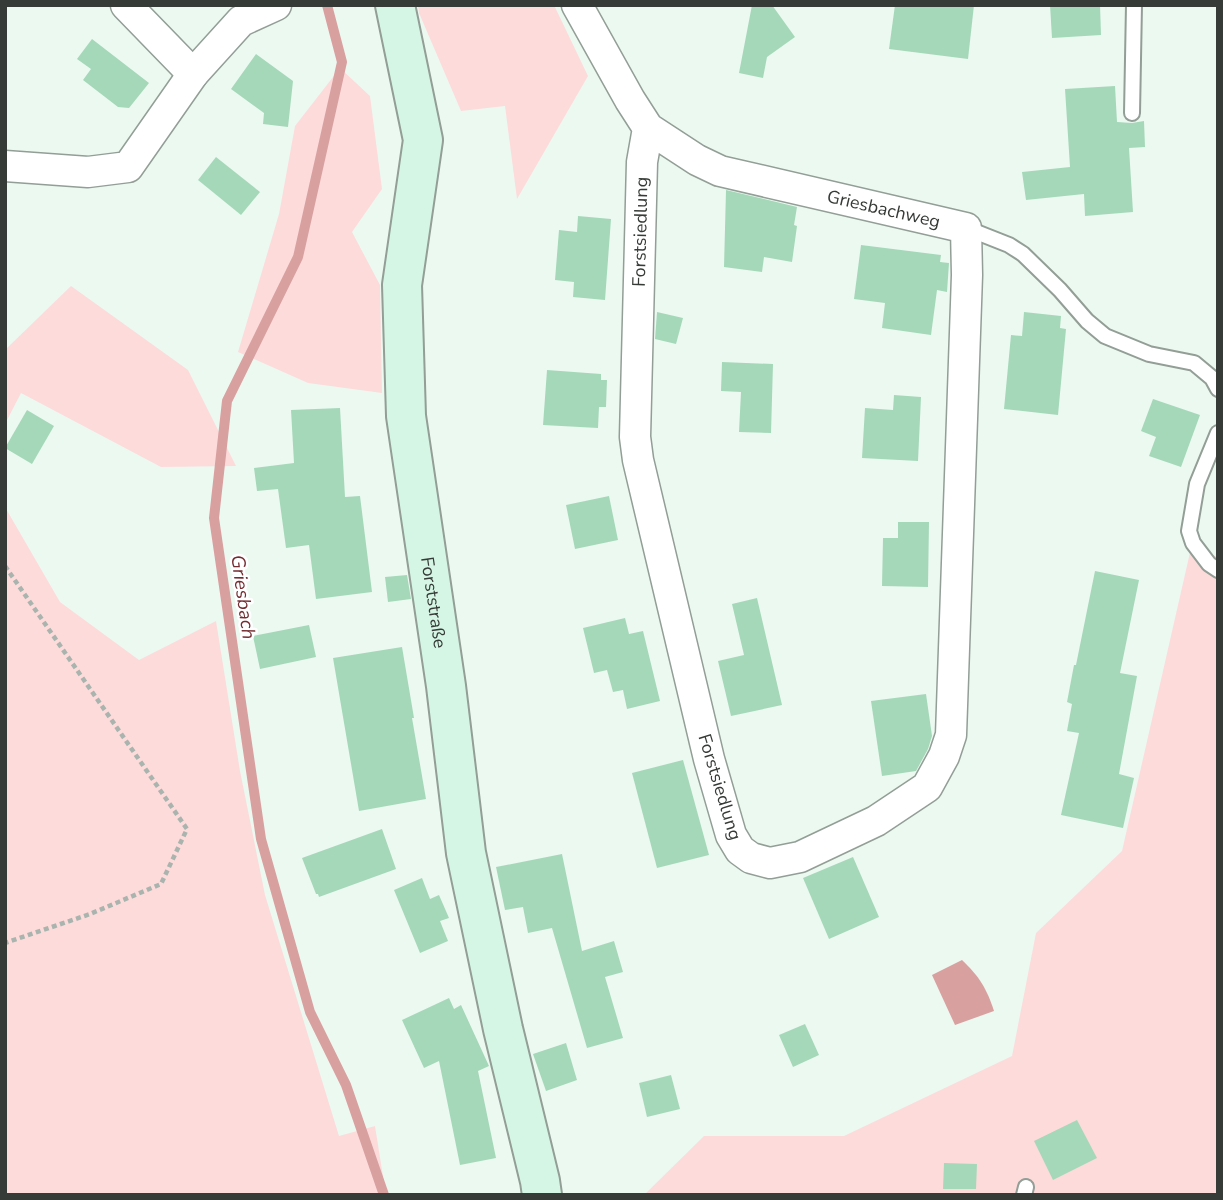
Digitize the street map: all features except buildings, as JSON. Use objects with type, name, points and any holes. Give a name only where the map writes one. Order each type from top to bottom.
[{"type":"street","points":[[126,5],[192,74]]},
{"type":"street","points":[[5,166],[88,172],[128,167],[192,74],[241,22],[275,5]]},
{"type":"street","name":"Forststraße","points":[[395,5],[424,140],[402,285],[406,416],[446,686],[466,853],[542,1195]]},
{"type":"street","name":"Griesbachweg","points":[[577,5],[630,100],[649,128],[697,160],[720,171],[966,228]]},
{"type":"street","name":"Forstsiedlung","points":[[649,128],[641,176],[635,437],[638,460],[709,759],[731,835],[740,850],[751,858],[770,863],[800,857],[877,821],[927,787],[944,756],[951,734],[968,275],[966,228]]},
{"type":"lane","points":[[1132,113],[1134,5]]},
{"type":"lane","name":"Griesbachweg","points":[[966,228],[1009,245],[1023,254],[1087,321],[1105,336],[1149,354],[1194,363],[1212,378],[1218,389]]},
{"type":"lane","points":[[1218,433],[1197,484],[1189,531],[1193,543],[1209,564],[1218,570]]},
{"type":"path","points":[[5,566],[187,829],[161,884],[90,914],[5,943]]},
{"type":"shaded area","points":[[418,5],[554,5],[588,76],[517,199],[505,106],[461,111]]},
{"type":"shaded area","points":[[340,68],[370,96],[382,189],[352,232],[380,285],[382,393],[308,383],[238,352],[279,214],[295,126]]},
{"type":"shaded area","points":[[71,286],[188,370],[236,466],[161,467],[21,393],[5,424],[5,350]]},
{"type":"shaded area","points":[[5,507],[60,602],[139,660],[216,621],[240,771],[265,895],[339,1136],[375,1126],[386,1195],[5,1195]]},
{"type":"shaded area","points":[[1191,548],[1218,557],[1218,1195],[644,1195],[704,1136],[844,1136],[1012,1056],[1036,933],[1122,851]]},
{"type":"shaded area","points":[[962,960],[982,983],[994,1011],[955,1025],[932,975]]},
{"type":"waterway","name":"Griesbach","points":[[327,5],[342,62],[298,257],[227,401],[214,518],[261,839],[310,1012],[346,1085],[384,1195]]}]
